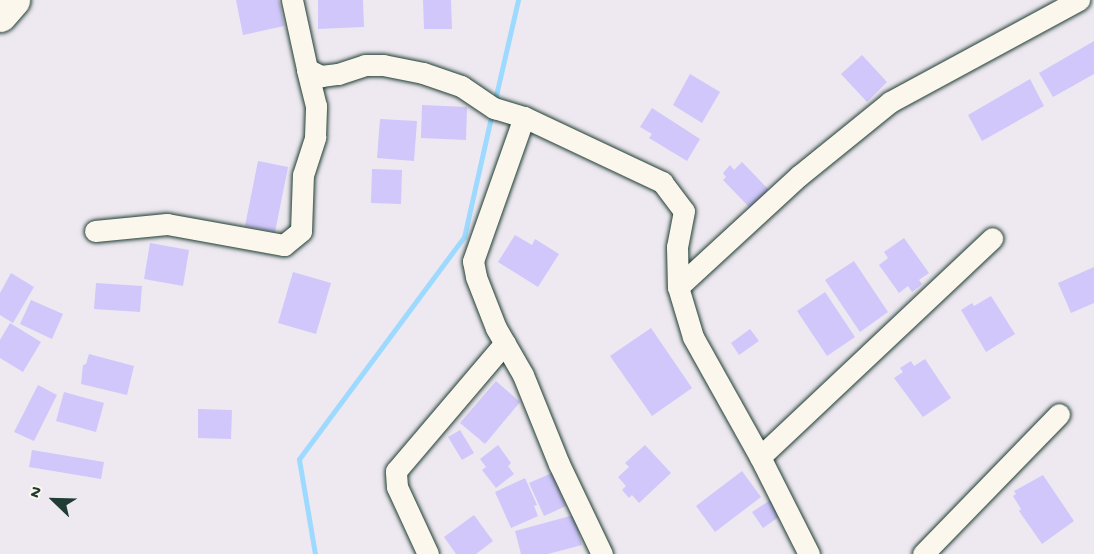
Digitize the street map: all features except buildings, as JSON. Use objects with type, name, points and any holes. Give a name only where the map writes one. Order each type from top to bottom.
[{"type":"highway","points":[[0,15],[13,0]]},
{"type":"street","points":[[95,231],[167,224],[285,245],[301,231],[303,175],[315,137],[316,106],[292,0]]},
{"type":"street","points":[[678,287],[800,175],[890,102],[1079,0]]},
{"type":"street","points":[[307,69],[321,76],[338,74],[365,65],[383,65],[423,73],[460,86],[494,108],[524,117],[662,182],[684,211],[676,248],[678,287],[693,338],[760,457],[809,554]]},
{"type":"street","points":[[524,117],[472,261],[476,277],[505,343],[523,375],[559,464],[602,554]]},
{"type":"street","points":[[760,457],[992,238]]},
{"type":"street","points":[[428,554],[397,487],[396,471],[505,343]]},
{"type":"street","points":[[923,554],[1059,414]]},
{"type":"waterway","points":[[494,104],[518,0]]},
{"type":"waterway","points":[[315,554],[299,459],[464,237],[492,113]]}]
